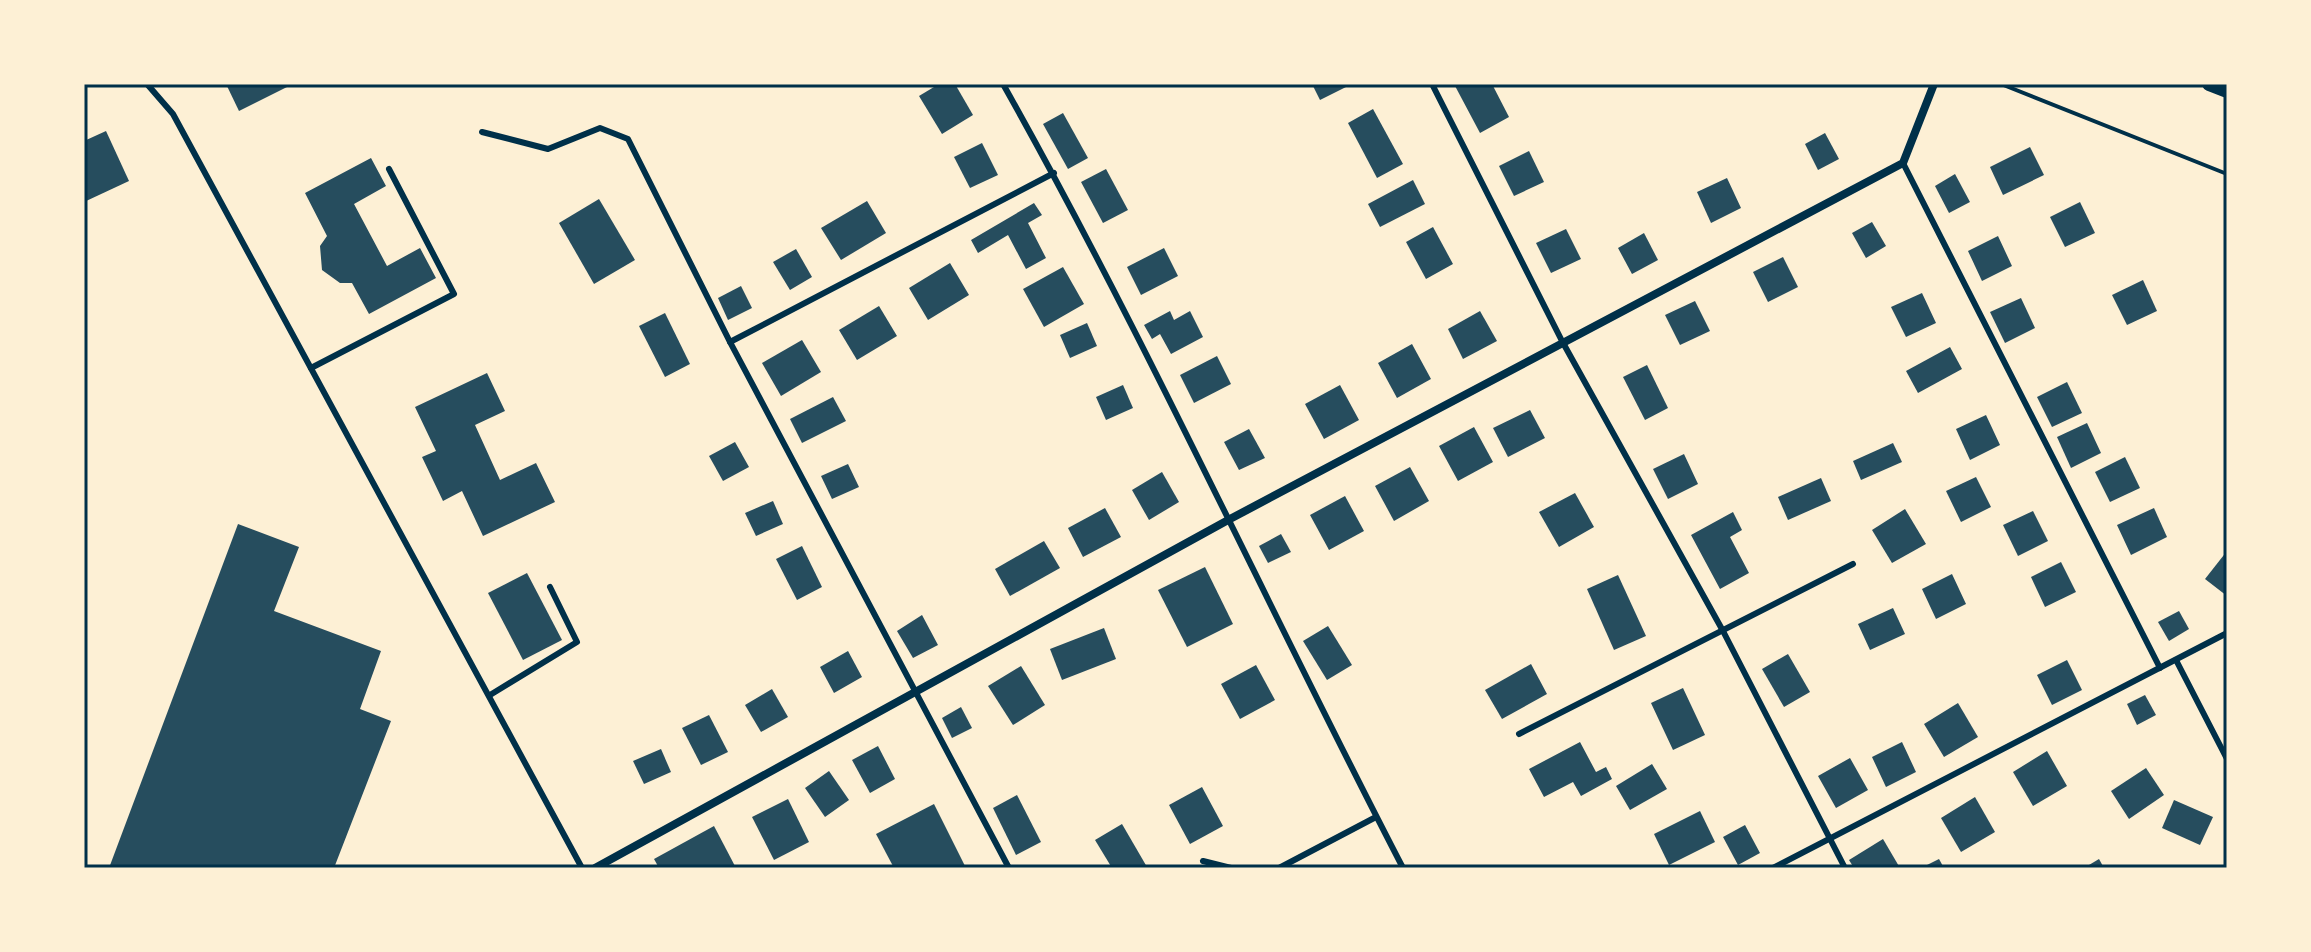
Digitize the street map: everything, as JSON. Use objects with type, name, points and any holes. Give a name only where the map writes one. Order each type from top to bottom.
[{"type":"street","points":[[595,868],[1230,519],[1903,163],[1934,84]]},
{"type":"street","points":[[2209,84],[2227,91]]},
{"type":"lane","points":[[147,84],[173,114],[582,868]]},
{"type":"lane","points":[[1003,84],[1054,173],[1403,868]]},
{"type":"lane","points":[[1432,84],[1562,341],[1723,631],[1845,868]]},
{"type":"lane","points":[[482,132],[548,149],[600,128],[628,139],[730,342],[1009,868]]},
{"type":"lane","points":[[1903,163],[2160,668]]},
{"type":"lane","points":[[311,368],[454,294],[389,169]]},
{"type":"lane","points":[[730,342],[1054,173]]},
{"type":"lane","points":[[1519,734],[1853,564]]},
{"type":"lane","points":[[490,695],[577,642],[550,587]]},
{"type":"lane","points":[[1773,868],[2227,633]]},
{"type":"lane","points":[[2176,660],[2227,759]]},
{"type":"lane","points":[[1279,868],[1376,817]]},
{"type":"lane","points":[[1203,861],[1231,868]]},
{"type":"path","points":[[2001,84],[2227,174]]},
{"type":"building","points":[[226,84],[293,84],[239,111]]},
{"type":"building","points":[[939,84],[955,84],[973,115],[942,134],[919,96]]},
{"type":"building","points":[[1312,84],[1352,84],[1320,100]]},
{"type":"building","points":[[1454,84],[1492,84],[1509,117],[1480,133]]},
{"type":"building","points":[[1373,109],[1403,164],[1377,178],[1348,123]]},
{"type":"building","points":[[1063,113],[1088,158],[1068,169],[1043,124]]},
{"type":"building","points":[[106,131],[129,181],[84,202],[84,141]]},
{"type":"building","points":[[1825,133],[1839,159],[1818,170],[1805,144]]},
{"type":"building","points":[[982,143],[998,175],[970,188],[954,157]]},
{"type":"building","points":[[2030,147],[2044,175],[2003,195],[1990,167]]},
{"type":"building","points":[[1529,151],[1544,182],[1514,196],[1499,166]]},
{"type":"building","points":[[371,158],[386,186],[354,204],[387,266],[420,248],[436,278],[369,314],[352,283],[340,283],[322,270],[320,246],[327,236],[305,193]]},
{"type":"building","points":[[1106,169],[1128,210],[1103,223],[1081,182]]},
{"type":"building","points":[[1955,174],[1970,202],[1949,213],[1935,186]]},
{"type":"building","points":[[1727,178],[1741,208],[1711,223],[1697,192]]},
{"type":"building","points":[[1413,180],[1425,204],[1380,227],[1368,204]]},
{"type":"building","points":[[599,199],[635,260],[594,284],[559,223]]},
{"type":"building","points":[[867,201],[886,233],[841,260],[821,228]]},
{"type":"building","points":[[2080,202],[2095,233],[2065,247],[2050,217]]},
{"type":"building","points":[[1034,203],[1042,215],[1028,223],[1046,258],[1026,269],[1008,235],[978,253],[971,240]]},
{"type":"building","points":[[1872,222],[1886,246],[1866,258],[1852,233]]},
{"type":"building","points":[[1433,227],[1453,264],[1426,279],[1406,242]]},
{"type":"building","points":[[1566,229],[1581,259],[1551,273],[1536,243]]},
{"type":"building","points":[[1644,233],[1658,260],[1632,274],[1618,248]]},
{"type":"building","points":[[1998,236],[2012,266],[1982,281],[1968,251]]},
{"type":"building","points":[[1164,248],[1178,276],[1141,295],[1127,267]]},
{"type":"building","points":[[796,249],[812,277],[790,290],[773,262]]},
{"type":"building","points":[[1783,257],[1798,287],[1768,302],[1753,272]]},
{"type":"building","points":[[950,263],[969,295],[928,320],[909,288]]},
{"type":"building","points":[[1063,267],[1084,304],[1044,327],[1023,289]]},
{"type":"building","points":[[2143,280],[2157,311],[2127,325],[2112,295]]},
{"type":"building","points":[[741,286],[752,308],[728,320],[718,298]]},
{"type":"building","points":[[1922,293],[1936,323],[1906,337],[1891,307]]},
{"type":"building","points":[[2021,298],[2035,328],[2005,343],[1990,312]]},
{"type":"building","points":[[1695,301],[1710,331],[1680,345],[1665,315]]},
{"type":"building","points":[[879,306],[897,336],[857,360],[839,330]]},
{"type":"building","points":[[1170,311],[1174,320],[1190,311],[1203,337],[1171,354],[1160,334],[1152,339],[1144,325]]},
{"type":"building","points":[[1480,311],[1497,341],[1463,359],[1448,329]]},
{"type":"building","points":[[665,313],[690,364],[665,377],[639,326]]},
{"type":"building","points":[[1087,323],[1097,346],[1070,358],[1060,335]]},
{"type":"building","points":[[802,340],[821,372],[781,396],[762,363]]},
{"type":"building","points":[[1412,344],[1431,379],[1397,398],[1378,363]]},
{"type":"building","points":[[1950,347],[1962,369],[1918,393],[1906,371]]},
{"type":"building","points":[[1217,356],[1231,384],[1194,403],[1180,375]]},
{"type":"building","points":[[1647,365],[1668,408],[1645,420],[1623,377]]},
{"type":"building","points":[[487,373],[505,411],[475,425],[500,480],[536,463],[555,502],[483,536],[462,491],[443,501],[422,457],[436,451],[415,407]]},
{"type":"building","points":[[2067,382],[2082,413],[2052,427],[2037,397]]},
{"type":"building","points":[[1123,385],[1133,408],[1106,420],[1096,397]]},
{"type":"building","points":[[1340,385],[1359,420],[1324,439],[1305,404]]},
{"type":"building","points":[[833,397],[846,421],[802,443],[790,419]]},
{"type":"building","points":[[1530,410],[1545,438],[1508,457],[1493,428]]},
{"type":"building","points":[[1986,415],[2000,445],[1970,460],[1956,429]]},
{"type":"building","points":[[2087,423],[2101,453],[2071,468],[2057,437]]},
{"type":"building","points":[[1474,427],[1493,462],[1458,481],[1439,446]]},
{"type":"building","points":[[1249,429],[1265,458],[1239,470],[1224,442]]},
{"type":"building","points":[[735,442],[749,467],[723,481],[709,456]]},
{"type":"building","points":[[1893,443],[1902,462],[1861,480],[1853,461]]},
{"type":"building","points":[[1684,454],[1698,484],[1668,499],[1653,469]]},
{"type":"building","points":[[2125,457],[2140,488],[2110,502],[2095,472]]},
{"type":"building","points":[[848,464],[859,487],[832,499],[821,476]]},
{"type":"building","points":[[1410,467],[1429,501],[1394,521],[1375,486]]},
{"type":"building","points":[[1162,472],[1179,502],[1149,520],[1132,490]]},
{"type":"building","points":[[1976,477],[1991,507],[1961,522],[1946,491]]},
{"type":"building","points":[[1821,478],[1831,501],[1788,520],[1778,497]]},
{"type":"building","points":[[1575,493],[1594,527],[1559,547],[1539,512]]},
{"type":"building","points":[[1345,496],[1364,531],[1329,550],[1310,515]]},
{"type":"building","points":[[773,501],[783,524],[756,536],[745,513]]},
{"type":"building","points":[[1105,508],[1121,537],[1083,557],[1068,528]]},
{"type":"building","points":[[2154,508],[2167,537],[2131,555],[2117,525]]},
{"type":"building","points":[[1905,509],[1926,544],[1892,563],[1872,530]]},
{"type":"building","points":[[2033,511],[2048,541],[2018,556],[2003,525]]},
{"type":"building","points":[[1733,512],[1742,530],[1730,537],[1749,573],[1720,589],[1691,535]]},
{"type":"building","points":[[238,524],[299,547],[274,611],[381,651],[360,709],[391,721],[334,868],[109,868]]},
{"type":"building","points":[[1281,534],[1291,552],[1268,563],[1259,546]]},
{"type":"building","points":[[1044,541],[1060,568],[1010,596],[995,569]]},
{"type":"building","points":[[802,546],[822,587],[797,600],[776,559]]},
{"type":"building","points":[[2227,551],[2227,596],[2205,579]]},
{"type":"building","points":[[2061,562],[2076,592],[2045,607],[2031,577]]},
{"type":"building","points":[[1205,567],[1233,624],[1187,647],[1158,590]]},
{"type":"building","points":[[527,573],[562,640],[523,660],[488,593]]},
{"type":"building","points":[[1952,574],[1966,604],[1936,619],[1922,589]]},
{"type":"building","points":[[1618,575],[1646,636],[1614,650],[1587,589]]},
{"type":"building","points":[[1893,608],[1905,634],[1870,650],[1858,624]]},
{"type":"building","points":[[2179,611],[2189,629],[2169,641],[2158,622]]},
{"type":"building","points":[[922,615],[938,645],[913,658],[897,631]]},
{"type":"building","points":[[1328,626],[1352,665],[1327,680],[1303,641]]},
{"type":"building","points":[[1104,628],[1116,659],[1062,680],[1050,649]]},
{"type":"building","points":[[848,651],[862,677],[834,693],[820,667]]},
{"type":"building","points":[[1788,654],[1810,692],[1784,707],[1762,669]]},
{"type":"building","points":[[2067,660],[2082,690],[2052,705],[2037,675]]},
{"type":"building","points":[[1531,664],[1547,694],[1502,719],[1485,690]]},
{"type":"building","points":[[1256,665],[1275,700],[1240,719],[1221,684]]},
{"type":"building","points":[[1021,666],[1045,705],[1013,725],[988,686]]},
{"type":"building","points":[[1683,688],[1705,735],[1673,750],[1651,703]]},
{"type":"building","points":[[772,689],[788,717],[761,732],[745,705]]},
{"type":"building","points":[[2145,695],[2156,715],[2137,725],[2127,704]]},
{"type":"building","points":[[1958,703],[1978,737],[1944,757],[1924,724]]},
{"type":"building","points":[[961,707],[972,728],[952,738],[942,718]]},
{"type":"building","points":[[709,715],[728,752],[701,765],[682,728]]},
{"type":"building","points":[[1580,742],[1596,772],[1606,767],[1612,779],[1581,796],[1573,782],[1544,797],[1529,769]]},
{"type":"building","points":[[1902,742],[1916,772],[1886,787],[1872,757]]},
{"type":"building","points":[[878,746],[895,779],[870,793],[852,760]]},
{"type":"building","points":[[661,749],[671,772],[644,784],[633,761]]},
{"type":"building","points":[[2047,751],[2067,786],[2033,806],[2013,772]]},
{"type":"building","points":[[1850,758],[1868,790],[1836,808],[1818,776]]},
{"type":"building","points":[[1652,764],[1667,789],[1630,810],[1616,786]]},
{"type":"building","points":[[2146,768],[2164,795],[2129,819],[2111,791]]},
{"type":"building","points":[[829,771],[849,800],[825,817],[805,788]]},
{"type":"building","points":[[1202,787],[1223,826],[1190,844],[1169,805]]},
{"type":"building","points":[[1017,795],[1041,842],[1016,855],[993,808]]},
{"type":"building","points":[[1975,797],[1995,832],[1961,852],[1941,818]]},
{"type":"building","points":[[788,799],[809,842],[774,860],[752,817]]},
{"type":"building","points":[[2174,800],[2213,817],[2200,845],[2162,828]]},
{"type":"building","points":[[934,804],[966,868],[894,868],[876,834]]},
{"type":"building","points":[[1700,811],[1715,842],[1669,865],[1654,834]]},
{"type":"building","points":[[1122,824],[1147,867],[1112,868],[1095,840]]},
{"type":"building","points":[[1745,825],[1760,853],[1738,865],[1723,837]]},
{"type":"building","points":[[714,826],[736,868],[659,868],[654,859]]},
{"type":"building","points":[[1883,839],[1900,868],[1854,868],[1849,860]]},
{"type":"building","points":[[1939,859],[1944,868],[1921,868]]},
{"type":"building","points":[[2099,859],[2104,868],[2084,868]]}]
